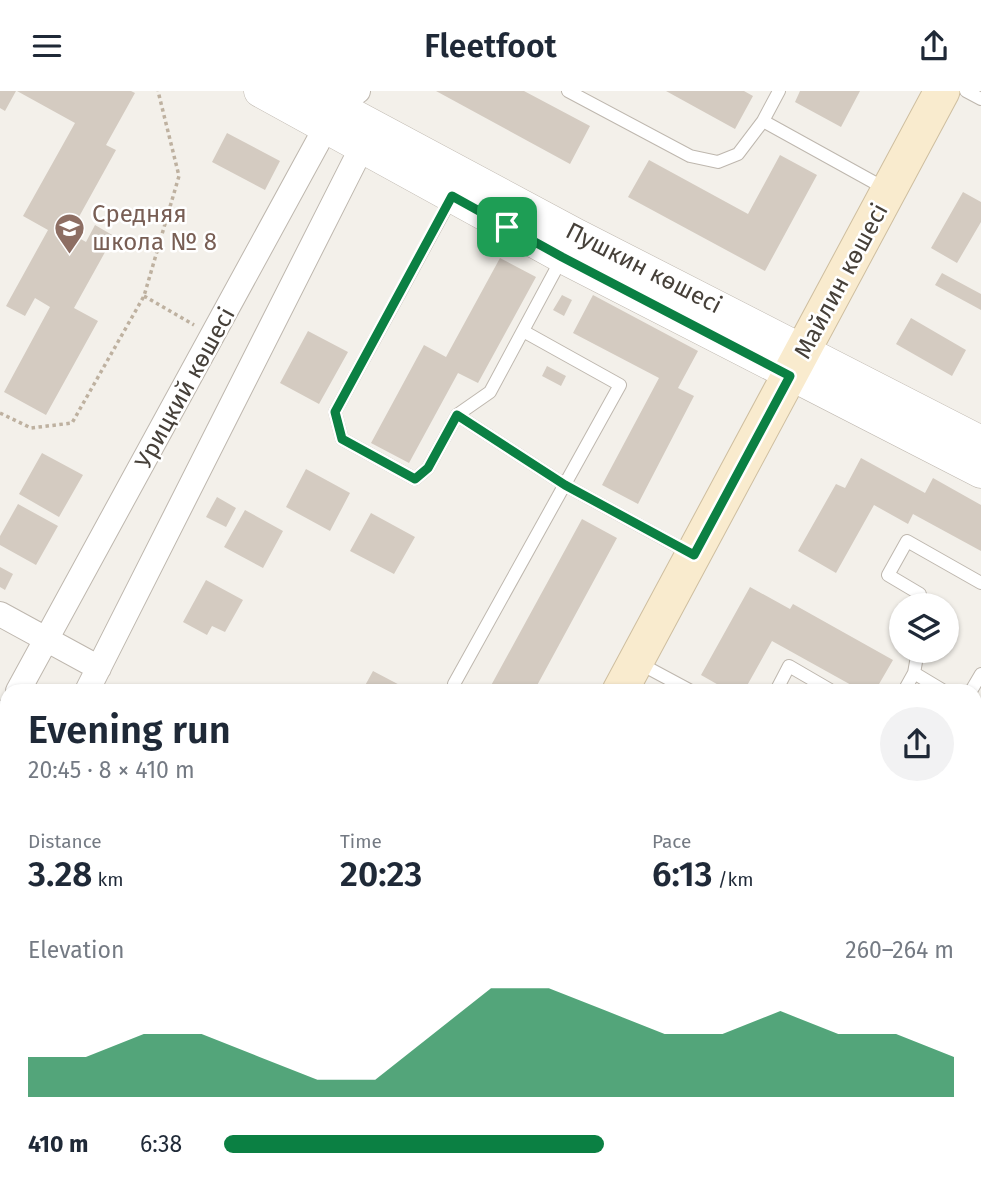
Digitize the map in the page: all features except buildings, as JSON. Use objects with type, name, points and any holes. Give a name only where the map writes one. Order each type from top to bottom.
[{"type":"main road","name":"Майлин көшесі","points":[[628,676],[942,91]]},
{"type":"street","name":"Пушкин көшесі","points":[[260,91],[346,104]]},
{"type":"street","name":"Пушкин көшесі","points":[[308,91],[346,104],[365,135],[452,196],[562,257],[797,363],[932,431],[981,473]]},
{"type":"street","points":[[346,104],[365,135]]},
{"type":"street","name":"Урицкий көшесі","points":[[18,684],[46,640],[346,104]]},
{"type":"street","name":"Пушкин көшесі","points":[[365,135],[575,234],[797,363]]},
{"type":"street","name":"Урицкий көшесі","points":[[91,684],[365,135]]},
{"type":"street","name":"Пушкин көшесі","points":[[932,431],[981,442]]},
{"type":"street","points":[[0,614],[99,668]]},
{"type":"lane","points":[[568,91],[690,156],[718,162],[738,155],[763,121],[779,91]]},
{"type":"lane","points":[[966,91],[981,99]]},
{"type":"lane","points":[[763,121],[889,191]]},
{"type":"lane","points":[[452,196],[335,412],[342,439],[415,479],[428,468],[457,415],[490,392],[562,257]]},
{"type":"lane","points":[[454,684],[620,385],[523,331]]},
{"type":"lane","points":[[457,415],[565,485],[694,555]]},
{"type":"lane","points":[[918,593],[888,575],[907,541],[981,583]]},
{"type":"lane","points":[[908,684],[916,663]]},
{"type":"lane","points":[[780,684],[789,666],[820,684]]},
{"type":"lane","points":[[914,674],[932,684]]},
{"type":"lane","points":[[628,676],[662,684]]},
{"type":"path","points":[[0,413],[31,428],[72,423],[144,296],[179,176],[158,91]]},
{"type":"path","points":[[144,296],[214,337]]},
{"type":"place","name":"Средняя школа № 8","points":[[69,255]]},
{"type":"route","points":[[452,196],[507,227],[790,376],[694,555],[565,485],[457,415],[428,468],[415,479],[342,439],[335,412],[452,196]]}]
